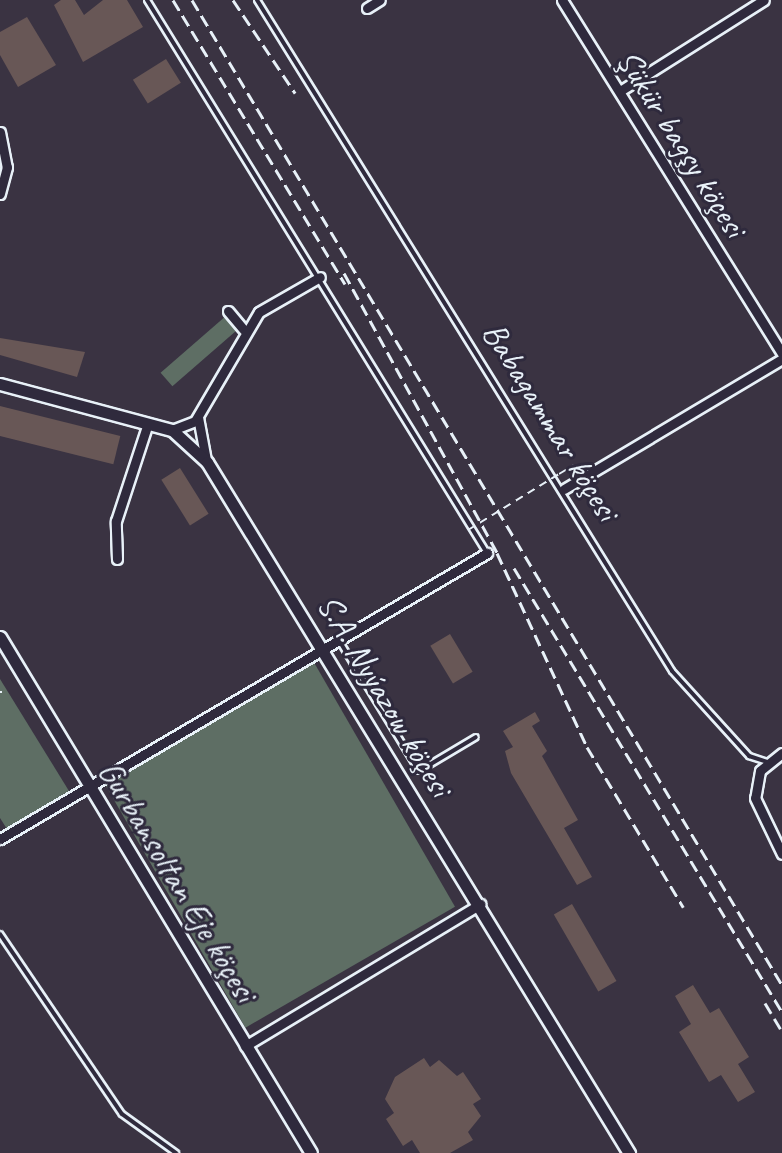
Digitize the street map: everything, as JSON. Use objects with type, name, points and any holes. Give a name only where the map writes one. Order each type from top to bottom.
[{"type":"street","points":[[367,8],[380,0]]},
{"type":"street","name":"Şükür bagşy köçesi","points":[[562,0],[782,356]]},
{"type":"street","points":[[620,91],[764,0]]},
{"type":"street","points":[[0,132],[7,167],[0,194]]},
{"type":"street","points":[[172,430],[198,417],[244,330],[259,312],[320,277]]},
{"type":"street","points":[[228,311],[244,330]]},
{"type":"street","points":[[564,489],[782,356]]},
{"type":"street","name":"S.A. Nyýazow köçesi","points":[[0,384],[172,430],[207,462],[480,904],[629,1153]]},
{"type":"street","points":[[198,417],[207,462]]},
{"type":"street","points":[[117,559],[116,521],[148,423]]},
{"type":"street","points":[[0,839],[87,785],[487,553]]},
{"type":"street","name":"Gurbansoltan Eje köçesi","points":[[0,637],[311,1153]]},
{"type":"street","points":[[782,753],[767,762],[755,798],[782,854]]},
{"type":"street","points":[[245,1046],[480,904]]},
{"type":"lane","points":[[147,0],[487,553]]},
{"type":"lane","name":"Babagammar köçesi","points":[[257,0],[564,489],[672,671],[749,756],[767,762]]},
{"type":"lane","points":[[338,638],[419,771],[476,737]]},
{"type":"lane","points":[[0,934],[122,1114],[176,1153]]},
{"type":"path","points":[[460,534],[574,465]]},
{"type":"green space","points":[[227,315],[239,329],[172,386],[161,373]]},
{"type":"green space","points":[[312,659],[455,907],[245,1028],[102,780]]},
{"type":"green space","points":[[0,679],[69,791],[7,829],[0,818]]},
{"type":"building","points":[[61,0],[75,0],[84,15],[103,0],[127,0],[143,27],[83,62],[54,5]]},
{"type":"building","points":[[27,17],[56,65],[18,87],[0,55],[0,32]]},
{"type":"building","points":[[166,59],[181,83],[148,103],[133,80]]},
{"type":"building","points":[[0,338],[85,352],[77,377],[0,355]]},
{"type":"building","points":[[0,406],[120,436],[113,464],[0,436]]},
{"type":"building","points":[[180,468],[209,514],[190,525],[161,480]]},
{"type":"building","points":[[450,634],[473,672],[453,684],[430,646]]},
{"type":"building","points":[[535,712],[540,721],[532,726],[547,751],[542,756],[578,820],[564,828],[592,877],[577,885],[511,773],[505,751],[513,747],[503,731]]},
{"type":"building","points":[[572,904],[616,981],[598,992],[554,914]]},
{"type":"building","points":[[693,985],[710,1013],[719,1008],[749,1057],[738,1064],[755,1092],[738,1102],[721,1075],[709,1082],[679,1032],[691,1024],[675,996]]},
{"type":"building","points":[[424,1058],[430,1067],[439,1060],[457,1076],[463,1072],[481,1099],[473,1104],[481,1116],[468,1132],[473,1140],[450,1153],[420,1153],[412,1140],[403,1146],[386,1119],[394,1113],[385,1099],[395,1077]]},
{"type":"railway","points":[[173,0],[345,284]]},
{"type":"railway","points":[[192,0],[782,985]]},
{"type":"railway","points":[[233,0],[295,93]]},
{"type":"railway","points":[[344,273],[497,553],[587,747],[683,907]]},
{"type":"railway","points":[[514,568],[782,1012]]},
{"type":"railway","points":[[765,1003],[782,1031]]}]
